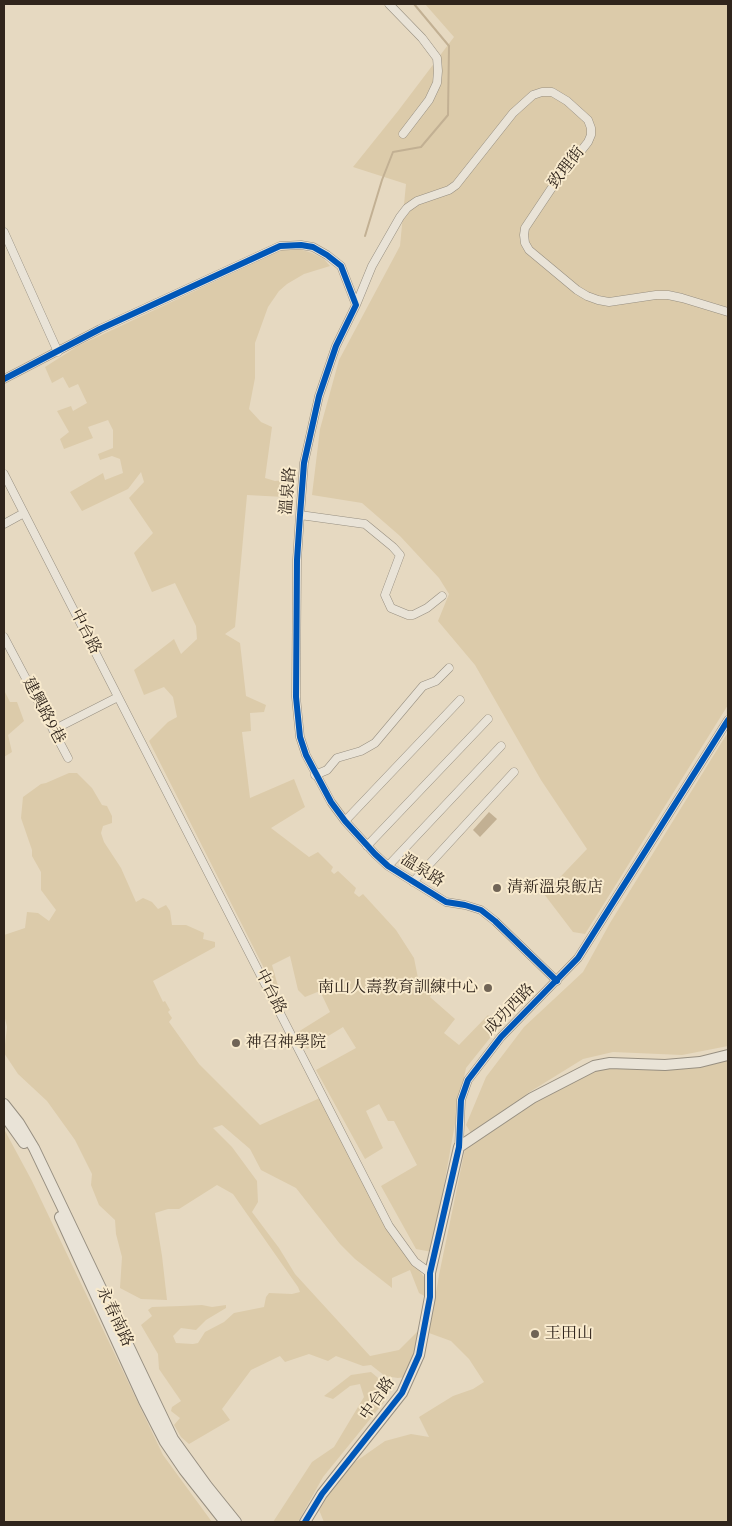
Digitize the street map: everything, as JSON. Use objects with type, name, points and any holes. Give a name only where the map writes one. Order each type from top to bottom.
[{"type":"street","points":[[389,4],[422,38],[437,58],[438,71],[436,83],[429,100],[403,134]]},
{"type":"street","name":"致理街","points":[[356,305],[372,266],[407,208],[417,201],[449,190],[456,185],[513,112],[533,95],[542,92],[552,92],[568,101],[588,120],[591,135],[588,142],[551,189],[525,228],[525,243],[529,250],[577,290],[598,300],[609,302],[668,295],[728,312]]},
{"type":"street","points":[[4,232],[58,352]]},
{"type":"street","points":[[4,379],[100,329],[268,251],[287,245],[301,245],[313,248],[327,255],[341,266],[356,305]]},
{"type":"street","name":"溫泉路","points":[[356,305],[336,346],[319,396],[304,463],[297,560],[296,696],[300,737],[315,775],[345,821],[367,846],[388,866],[446,902],[480,910],[495,921],[557,982]]},
{"type":"street","name":"中台路","points":[[4,474],[389,1226],[415,1262],[430,1273],[430,1297],[419,1355],[402,1393],[322,1494],[305,1522]]},
{"type":"street","points":[[4,524],[24,513]]},
{"type":"street","points":[[300,515],[365,524],[400,554],[385,595],[391,608],[412,615],[427,608],[442,596]]},
{"type":"street","name":"建興路9巷","points":[[4,638],[68,758]]},
{"type":"street","points":[[315,775],[327,770],[337,758],[361,751],[375,743],[423,686],[436,681],[448,668]]},
{"type":"street","points":[[53,730],[118,697]]},
{"type":"street","points":[[345,821],[460,700]]},
{"type":"street","points":[[367,846],[488,719]]},
{"type":"street","name":"成功西路","points":[[430,1273],[459,1147],[461,1100],[468,1080],[501,1038],[557,982],[578,958],[728,720]]},
{"type":"street","points":[[388,866],[501,746]]},
{"type":"street","points":[[413,882],[514,772]]},
{"type":"street","points":[[459,1147],[532,1098],[594,1066],[610,1063],[665,1065],[700,1062],[728,1055]]},
{"type":"street","name":"永春南路","points":[[4,1104],[19,1123],[123,1344],[166,1442],[184,1470],[225,1522]]},
{"type":"street","name":"永春南路","points":[[4,1115],[31,1149]]},
{"type":"street","name":"永春南路","points":[[148,1399],[173,1440],[236,1522]]},
{"type":"shaded area","points":[[425,4],[728,4],[728,705],[585,934],[573,932],[544,894],[587,849],[541,780],[475,665],[438,621],[449,594],[439,578],[400,536],[362,503],[312,495],[320,429],[339,360],[400,246],[406,184],[353,167],[454,37]]},
{"type":"shaded area","points":[[284,249],[299,249],[312,253],[324,259],[330,266],[304,274],[279,291],[268,307],[255,343],[255,378],[249,409],[261,422],[272,427],[265,478],[275,481],[285,480],[284,497],[247,495],[235,627],[225,634],[240,643],[246,696],[266,705],[264,712],[250,713],[251,731],[242,732],[250,798],[294,779],[305,807],[271,828],[309,857],[318,852],[333,867],[331,871],[334,874],[338,871],[356,888],[354,893],[359,897],[363,894],[396,930],[414,958],[418,978],[433,992],[430,997],[455,1019],[444,1033],[459,1045],[488,1015],[498,1028],[466,1068],[432,1252],[416,1249],[381,1186],[417,1165],[394,1121],[388,1121],[379,1104],[366,1111],[383,1148],[365,1159],[316,1070],[356,1048],[343,1027],[307,1049],[298,1032],[330,1012],[320,991],[305,997],[298,990],[290,956],[272,965],[278,986],[273,986],[149,741],[168,722],[177,717],[173,697],[164,687],[144,695],[134,670],[174,639],[181,654],[197,639],[196,626],[175,583],[152,592],[134,553],[153,533],[129,498],[144,482],[141,472],[128,489],[82,511],[70,492],[103,473],[105,480],[123,473],[120,459],[112,456],[100,460],[98,454],[113,448],[113,430],[108,420],[88,427],[93,438],[64,449],[60,439],[69,432],[57,411],[71,406],[73,411],[87,403],[78,384],[69,388],[63,377],[52,383],[45,367],[78,346]]},
{"type":"shaded area","points":[[4,690],[10,702],[17,702],[24,721],[8,735],[12,752],[4,757]]},
{"type":"shaded area","points":[[728,732],[728,1046],[682,1055],[613,1052],[583,1059],[528,1093],[505,1116],[471,1133],[466,1125],[486,1077],[524,1027],[583,972],[610,923]]},
{"type":"shaded area","points":[[69,773],[77,773],[92,788],[102,805],[107,806],[112,816],[112,823],[103,826],[101,833],[104,842],[121,868],[136,902],[143,898],[152,902],[158,909],[166,905],[170,911],[172,925],[186,925],[204,933],[203,939],[215,942],[215,947],[153,981],[163,1002],[165,1001],[170,1010],[168,1012],[172,1018],[169,1022],[199,1064],[260,1125],[320,1098],[388,1228],[427,1281],[426,1297],[419,1293],[410,1270],[392,1278],[392,1288],[355,1259],[340,1244],[296,1188],[261,1170],[250,1149],[222,1125],[213,1128],[232,1147],[257,1181],[258,1202],[252,1212],[279,1248],[295,1274],[370,1356],[399,1350],[420,1329],[413,1357],[405,1377],[385,1376],[371,1365],[363,1366],[336,1356],[328,1361],[309,1354],[285,1362],[280,1356],[251,1370],[222,1409],[230,1420],[189,1444],[181,1437],[174,1425],[180,1418],[171,1411],[172,1407],[181,1401],[159,1369],[158,1354],[141,1325],[152,1316],[148,1310],[152,1307],[202,1305],[212,1307],[226,1305],[226,1308],[206,1320],[196,1330],[181,1328],[173,1336],[176,1343],[193,1344],[198,1343],[205,1332],[224,1322],[234,1313],[264,1307],[269,1293],[292,1294],[300,1292],[233,1194],[217,1185],[179,1209],[168,1209],[155,1213],[167,1300],[141,1299],[120,1288],[122,1257],[116,1234],[115,1220],[99,1205],[91,1185],[92,1174],[75,1140],[47,1101],[18,1074],[4,1053],[7,1027],[4,1014],[4,935],[25,928],[27,912],[38,913],[49,921],[56,910],[41,890],[41,872],[32,856],[32,850],[21,818],[23,797],[41,784]]},
{"type":"shaded area","points":[[489,812],[497,819],[480,837],[473,830]]},
{"type":"shaded area","points":[[728,1054],[728,1522],[324,1522],[319,1510],[345,1469],[385,1441],[411,1434],[429,1437],[419,1417],[453,1396],[473,1389],[484,1382],[469,1359],[451,1341],[429,1333],[465,1149],[502,1125],[564,1079],[603,1061],[682,1061]]},
{"type":"shaded area","points":[[4,1129],[32,1181],[163,1455],[212,1522],[4,1522]]},
{"type":"shaded area","points":[[371,1372],[384,1383],[387,1392],[384,1402],[323,1477],[298,1522],[273,1522],[312,1462],[334,1447],[364,1397],[360,1384],[350,1386],[333,1399],[324,1396],[351,1375]]},
{"type":"waterway","points":[[365,236],[382,180],[393,152],[421,147],[448,115],[449,46],[414,4]]},
{"type":"cycle path","points":[[4,379],[100,329],[280,246],[301,245],[313,247],[341,266],[356,305],[336,346],[319,396],[304,463],[297,560],[296,697],[300,737],[306,755],[331,802],[345,821],[375,854],[388,866],[446,902],[481,910],[495,921],[557,981]]},
{"type":"cycle path","points":[[305,1522],[322,1494],[402,1393],[419,1355],[430,1297],[430,1273],[459,1147],[461,1100],[468,1080],[501,1037],[578,958],[728,720]]},
{"type":"place","name":"清新溫泉飯店","points":[[497,888]]},
{"type":"place","name":"南山人壽教育訓練中心","points":[[488,988]]},
{"type":"place","name":"神召神學院","points":[[236,1043]]},
{"type":"place","name":"王田山","points":[[535,1334]]}]
